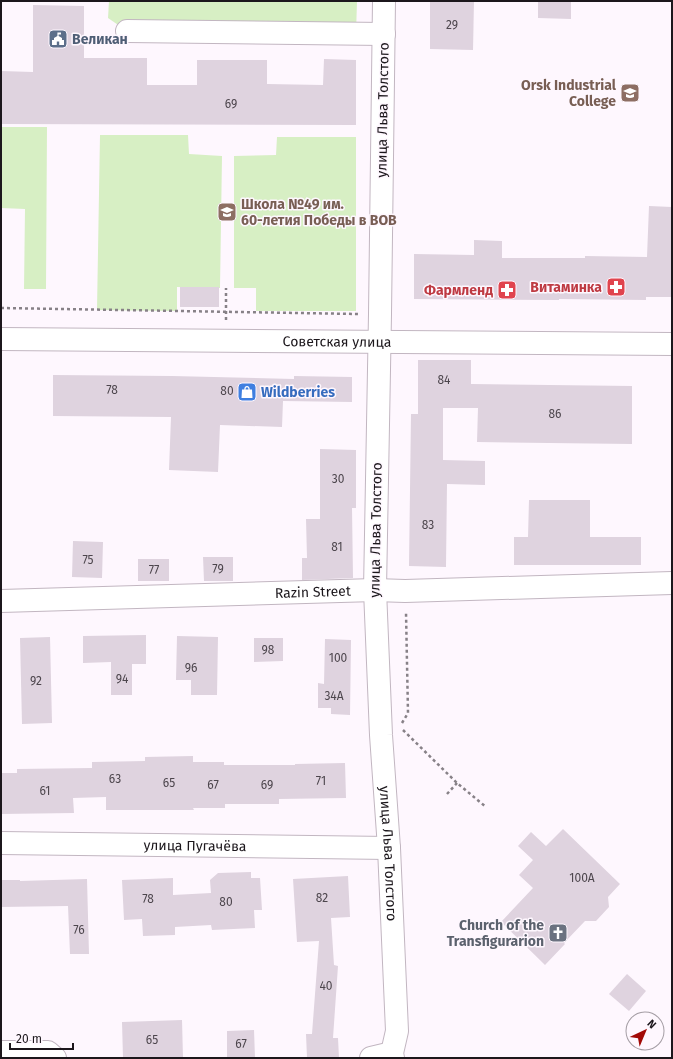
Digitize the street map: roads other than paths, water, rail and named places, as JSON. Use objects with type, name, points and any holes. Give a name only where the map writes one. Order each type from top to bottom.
[{"type":"street","name":"улица Льва Толстого","points":[[384,1],[375,590],[381,735],[389,848],[397,1032],[393,1055]]},
{"type":"street","points":[[127,31],[384,34]]},
{"type":"street","name":"Советская улица","points":[[1,339],[672,344]]},
{"type":"street","name":"Razin Street","points":[[1,601],[672,583]]},
{"type":"street","name":"улица Пугачёва","points":[[1,843],[389,848]]},
{"type":"street","points":[[1,1052],[48,1052],[55,1058]]},
{"type":"street","points":[[371,1058],[393,1055]]},
{"type":"place","name":"Великан","points":[[58,39]]},
{"type":"place","name":"Orsk Industrial College","points":[[630,93]]},
{"type":"place","name":"Школа №49 им. 60-летия Победы в ВОВ","points":[[227,212]]},
{"type":"place","name":"Витаминка","points":[[616,287]]},
{"type":"place","name":"Фармленд","points":[[507,290]]},
{"type":"place","name":"Wildberries","points":[[247,392]]},
{"type":"place","name":"Church of the Transfigurarion","points":[[558,933]]}]
